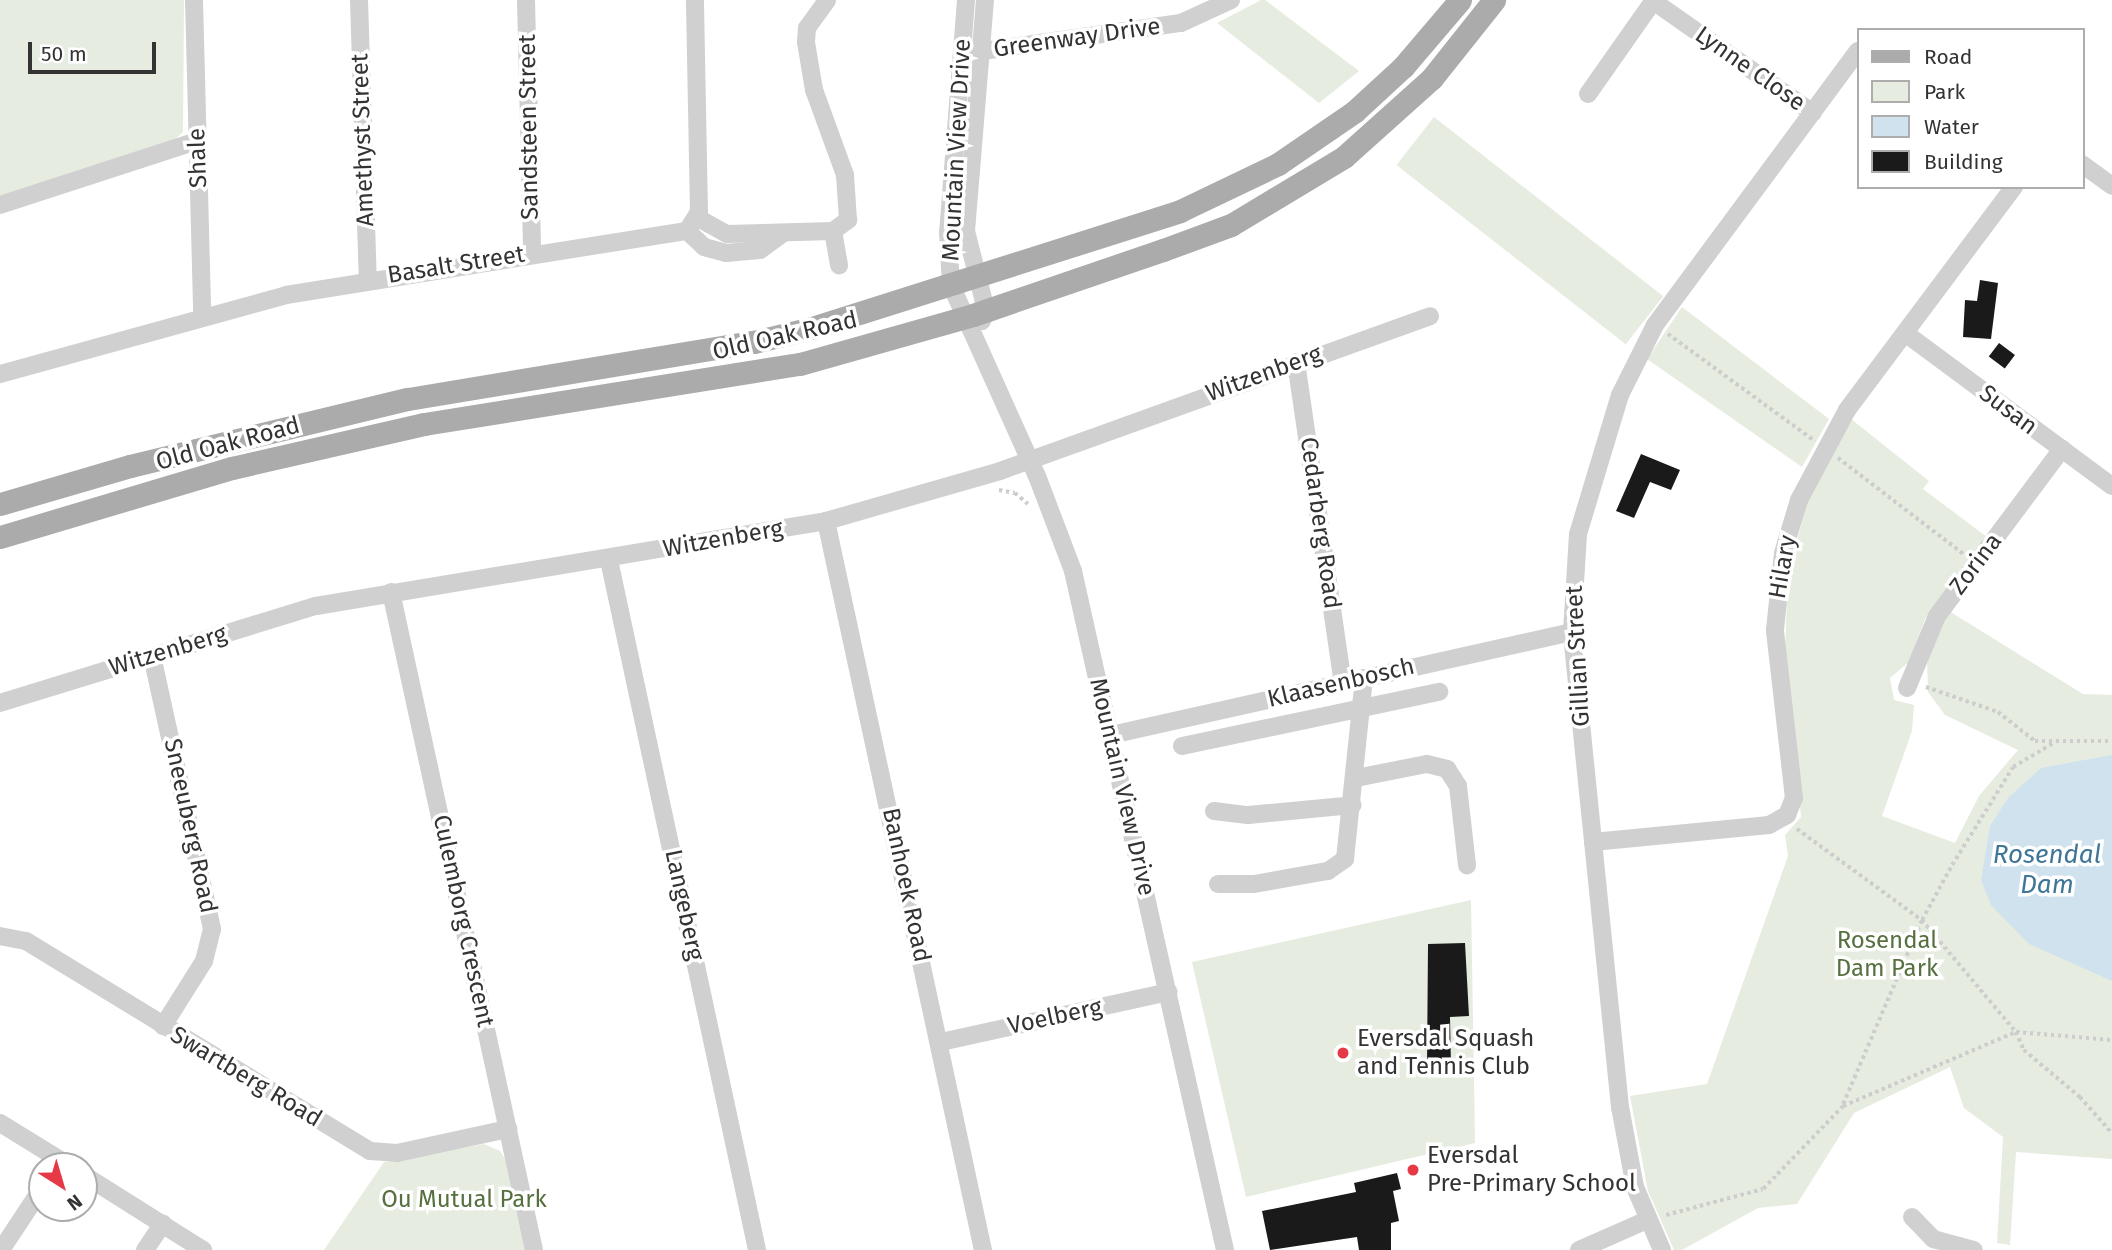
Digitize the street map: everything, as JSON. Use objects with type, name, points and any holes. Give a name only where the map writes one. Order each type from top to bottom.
[{"type":"main road","name":"Old Oak Road","points":[[0,504],[130,466],[408,399],[754,342],[977,278],[1180,211],[1278,164],[1354,112],[1403,67],[1460,0]]},
{"type":"main road","name":"Old Oak Road","points":[[0,537],[232,468],[424,424],[800,364],[962,318],[1219,229],[1294,191],[1390,119],[1432,78],[1494,0]]},
{"type":"street","name":"Shale","points":[[194,0],[202,315]]},
{"type":"street","name":"Amethyst Street","points":[[359,0],[368,279]]},
{"type":"street","name":"Sandsteen Street","points":[[526,0],[533,253]]},
{"type":"street","points":[[695,0],[692,224],[704,247],[726,253],[760,250],[783,233],[833,231],[848,220],[849,201],[845,175],[814,90],[806,42],[807,28],[827,0]]},
{"type":"street","name":"Mountain View Drive","points":[[967,0],[960,54],[948,246],[951,285],[962,318],[975,337],[1029,459],[1073,571],[1225,1250]]},
{"type":"street","name":"Mountain View Drive","points":[[985,0],[966,222],[968,252],[986,310]]},
{"type":"street","name":"Greenway Drive","points":[[960,54],[1143,29],[1231,0]]},
{"type":"street","name":"Lynne Close","points":[[1588,94],[1654,0],[1812,113]]},
{"type":"street","name":"Gillian Street","points":[[1662,1250],[1647,1220],[1626,1150],[1572,632],[1574,561],[1594,473],[1630,369],[1655,325],[1856,54]]},
{"type":"street","points":[[0,205],[197,141]]},
{"type":"street","points":[[2084,165],[2112,186]]},
{"type":"street","name":"Hilary","points":[[1783,818],[1794,798],[1778,666],[1776,604],[1789,528],[1823,447],[2012,189]]},
{"type":"street","name":"Basalt Street","points":[[0,374],[202,315],[368,279],[692,224]]},
{"type":"street","points":[[833,231],[839,265]]},
{"type":"street","points":[[975,337],[986,310]]},
{"type":"street","name":"Witzenberg","points":[[0,704],[316,606],[391,592],[609,560],[826,521],[1029,459],[1430,316]]},
{"type":"street","name":"Susan","points":[[1905,332],[2112,486]]},
{"type":"street","name":"Cedarberg Road","points":[[1296,362],[1343,683]]},
{"type":"street","name":"Zorina","points":[[1907,688],[1931,627],[2062,449]]},
{"type":"street","name":"Banhoek Road","points":[[826,521],[941,1042],[983,1250]]},
{"type":"street","name":"Langeberg","points":[[609,560],[757,1250]]},
{"type":"street","name":"Culemborg Crescent","points":[[391,592],[534,1250]]},
{"type":"street","name":"Klaasenbosch","points":[[1111,735],[1572,632]]},
{"type":"street","name":"Sneeuberg Road","points":[[152,656],[212,929],[204,961],[163,1026]]},
{"type":"street","points":[[1218,884],[1254,884],[1334,869],[1348,853],[1364,678]]},
{"type":"street","points":[[1182,746],[1439,692]]},
{"type":"street","points":[[1356,778],[1427,764],[1447,769],[1458,786],[1467,865]]},
{"type":"street","points":[[1214,811],[1248,815],[1353,805]]},
{"type":"street","points":[[1593,842],[1762,827],[1783,818]]},
{"type":"street","name":"Swartberg Road","points":[[0,936],[26,941],[370,1151],[397,1153],[508,1129]]},
{"type":"street","name":"Voelberg","points":[[941,1042],[1169,992]]},
{"type":"street","points":[[0,1123],[44,1152]]},
{"type":"street","points":[[98,1184],[203,1250]]},
{"type":"street","points":[[1,1250],[28,1209]]},
{"type":"street","points":[[1912,1217],[1933,1239],[1974,1250]]},
{"type":"street","points":[[1579,1250],[1647,1220]]},
{"type":"street","points":[[145,1250],[163,1223]]},
{"type":"path","points":[[1655,325],[1823,447],[1976,564]]},
{"type":"path","points":[[996,490],[1016,493],[1034,512]]},
{"type":"path","points":[[1907,688],[1938,689],[1998,712],[2035,741],[2112,741]]},
{"type":"path","points":[[1647,1220],[1763,1189],[1843,1106],[1922,920],[2000,782],[2012,767],[2054,742]]},
{"type":"path","points":[[1783,818],[1922,920],[2016,1032],[2024,1050],[2080,1097],[2112,1133]]},
{"type":"path","points":[[1843,1106],[2016,1032],[2112,1040]]},
{"type":"green space","points":[[0,0],[184,0],[183,132],[174,140],[0,196]]},
{"type":"green space","points":[[1265,0],[1359,71],[1319,103],[1217,23]]},
{"type":"green space","points":[[1434,117],[1663,296],[1626,344],[1396,165]]},
{"type":"green space","points":[[1682,307],[1829,419],[1802,467],[1647,359]]},
{"type":"green space","name":"Rosendal Dam Park","points":[[1851,419],[1929,481],[1923,489],[1987,537],[1925,619],[1909,662],[1890,678],[1894,700],[1914,705],[1912,731],[1882,816],[1955,843],[1979,796],[2018,750],[1945,715],[1928,692],[1927,655],[1949,611],[2083,694],[2112,695],[2112,1159],[2016,1152],[2010,1245],[1997,1243],[2003,1137],[1964,1108],[1950,1067],[1854,1113],[1797,1204],[1758,1208],[1682,1250],[1674,1250],[1648,1191],[1630,1096],[1707,1084],[1788,856],[1785,835],[1801,817],[1785,649],[1788,575],[1809,495]]},
{"type":"green space","name":"Eversdal Squash and Tennis Club","points":[[1471,900],[1475,1143],[1246,1197],[1192,962]]},
{"type":"green space","name":"Ou Mutual Park","points":[[484,1144],[500,1151],[507,1162],[526,1250],[324,1250],[384,1162]]},
{"type":"water","name":"Rosendal Dam","points":[[2112,755],[2112,981],[2029,944],[1991,905],[1981,880],[1990,826],[2008,798],[2041,768]]},
{"type":"building","points":[[1980,280],[1998,283],[1991,339],[1963,337],[1965,300],[1977,301]]},
{"type":"building","points":[[1999,343],[2015,355],[2005,369],[1989,357]]},
{"type":"building","points":[[1641,454],[1680,470],[1671,490],[1650,482],[1634,518],[1616,511]]},
{"type":"building","points":[[1465,943],[1469,1016],[1450,1017],[1451,1067],[1427,1067],[1428,944]]},
{"type":"building","points":[[1397,1173],[1401,1189],[1393,1191],[1399,1221],[1391,1223],[1391,1250],[1359,1250],[1357,1237],[1270,1250],[1262,1211],[1356,1192],[1354,1183]]},
{"type":"place","name":"Eversdal Squash and Tennis Club","points":[[1343,1053]]},
{"type":"place","name":"Eversdal Pre-Primary School","points":[[1413,1170]]}]
